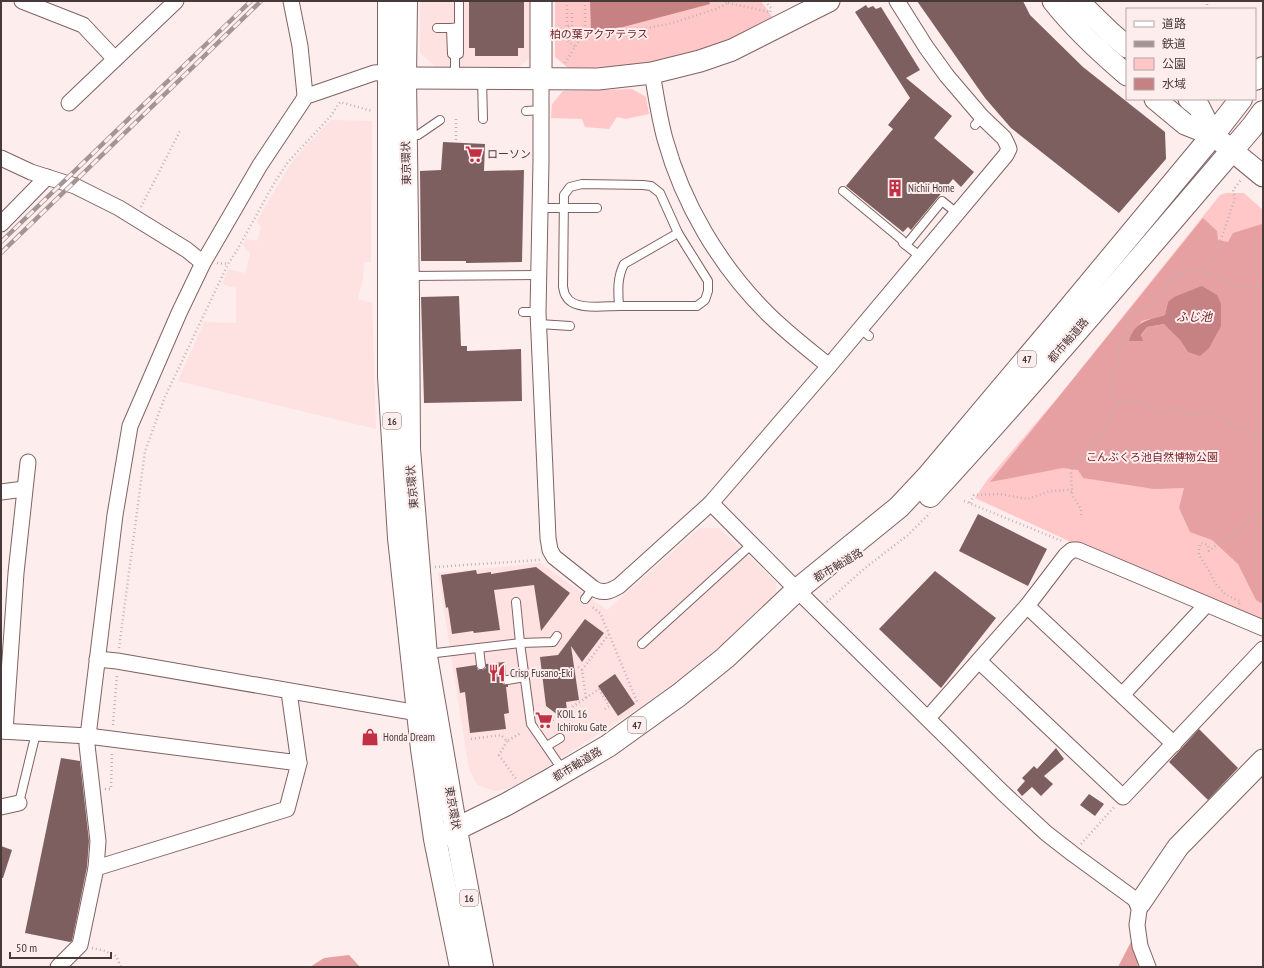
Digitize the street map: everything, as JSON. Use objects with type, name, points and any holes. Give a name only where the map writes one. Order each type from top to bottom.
[{"type":"main road","name":"東京環状","points":[[388,1],[406,136],[408,449],[426,656],[427,716],[434,839],[461,967]]},
{"type":"main road","name":"東京環状","points":[[406,1],[397,75],[389,116],[389,376],[399,538],[427,716],[456,830],[482,967]]},
{"type":"main road","points":[[1256,78],[1263,68]]},
{"type":"main road","name":"都市軸道路","points":[[434,839],[456,830],[507,804],[608,746],[679,695],[725,658],[797,590],[899,507],[928,476],[1213,135],[1240,100]]},
{"type":"main road","name":"都市軸道路","points":[[797,590],[887,536],[916,510],[996,423],[1124,277],[1263,112]]},
{"type":"street","points":[[22,1],[83,25],[115,60]]},
{"type":"street","points":[[69,103],[176,1]]},
{"type":"street","points":[[58,967],[80,945],[96,868],[98,841],[87,745],[115,515],[130,426],[179,313],[203,263],[260,165],[304,99],[305,95],[300,46],[292,1]]},
{"type":"street","points":[[541,1],[540,208],[538,275],[533,316],[548,538],[550,550],[559,562],[589,593],[597,591],[604,592],[619,586],[711,503],[829,366],[865,332],[921,257],[1006,155],[1009,149],[1004,138],[979,121],[926,47],[897,1]]},
{"type":"street","points":[[305,95],[310,95],[374,73],[455,78],[541,79],[598,79],[652,73],[700,61],[732,50],[829,1]]},
{"type":"street","points":[[1053,1],[1070,22],[1098,50],[1126,74]]},
{"type":"street","points":[[1078,1],[1126,46]]},
{"type":"street","points":[[652,73],[661,120],[672,160],[684,192],[710,242],[731,272],[766,312],[785,330],[829,366]]},
{"type":"street","points":[[1156,100],[1185,124],[1213,135],[1263,176]]},
{"type":"street","points":[[1190,100],[1199,107],[1213,135]]},
{"type":"street","points":[[1,158],[31,172],[75,186],[120,208],[187,250],[203,263]]},
{"type":"street","points":[[1,224],[47,178]]},
{"type":"street","points":[[28,462],[8,574],[3,731],[88,736],[299,764]]},
{"type":"street","points":[[1,492],[24,489]]},
{"type":"street","points":[[711,503],[1002,792],[1046,833],[1140,903]]},
{"type":"street","points":[[928,718],[1027,606],[1066,555],[1072,550],[1078,550],[1263,628]]},
{"type":"street","points":[[1122,695],[1206,605]]},
{"type":"street","points":[[1027,606],[1174,744]]},
{"type":"street","points":[[978,661],[1123,797],[1263,649]]},
{"type":"street","points":[[97,659],[117,661],[427,716]]},
{"type":"street","points":[[96,868],[286,809],[299,764],[289,692]]},
{"type":"street","points":[[1148,967],[1140,946],[1137,925],[1140,903],[1178,847],[1263,760]]},
{"type":"street","points":[[1,807],[19,803]]},
{"type":"lane","points":[[455,56],[459,54],[459,1]]},
{"type":"lane","points":[[437,28],[459,28]]},
{"type":"lane","points":[[451,28],[452,54],[455,56],[455,78]]},
{"type":"lane","points":[[482,78],[483,119]]},
{"type":"lane","points":[[526,111],[541,110]]},
{"type":"lane","points":[[406,136],[418,135],[440,120]]},
{"type":"lane","points":[[582,184],[643,184],[651,186],[660,193],[678,233],[708,281],[708,291],[705,300],[697,306],[583,306],[574,304],[566,297],[563,287],[564,208],[564,195],[570,187],[582,184]]},
{"type":"lane","points":[[843,191],[921,257]]},
{"type":"lane","points":[[906,245],[942,201],[958,214]]},
{"type":"lane","points":[[540,208],[597,208]]},
{"type":"lane","points":[[619,306],[618,280],[619,273],[624,264],[678,233]]},
{"type":"lane","points":[[408,276],[538,275]]},
{"type":"lane","points":[[533,316],[570,326]]},
{"type":"lane","points":[[642,644],[752,544]]},
{"type":"lane","points":[[516,602],[520,643],[532,724],[564,772]]},
{"type":"lane","points":[[426,656],[436,653],[520,643],[553,642],[557,636]]},
{"type":"lane","points":[[479,648],[481,665]]},
{"type":"lane","points":[[507,680],[525,677]]},
{"type":"lane","points":[[19,803],[36,734]]},
{"type":"lane","points":[[547,746],[560,738]]},
{"type":"path","points":[[568,1],[568,40],[575,47]]},
{"type":"path","points":[[564,66],[585,30],[585,1]]},
{"type":"path","points":[[585,30],[591,34],[624,32],[669,24],[716,9],[727,2],[770,13]]},
{"type":"path","points":[[568,26],[572,26],[572,10]]},
{"type":"path","points":[[93,788],[111,789],[117,661],[145,451],[164,399],[228,264],[272,185],[288,162],[330,117],[340,102],[389,116]]},
{"type":"path","points":[[456,119],[456,143]]},
{"type":"path","points":[[135,218],[181,129]]},
{"type":"path","points":[[1207,274],[1235,198],[1233,190],[1241,180]]},
{"type":"path","points":[[1118,403],[1109,392],[1110,380],[1119,362],[1118,351],[1122,338],[1128,329],[1130,317],[1134,312],[1146,309],[1152,305],[1167,285],[1187,271],[1196,269],[1237,286],[1254,287],[1263,284]]},
{"type":"path","points":[[1081,515],[1081,509],[1073,497],[1071,472],[1074,464],[1104,432],[1118,403],[1130,399],[1161,413],[1171,408],[1188,415],[1211,410],[1237,428],[1263,437]]},
{"type":"path","points":[[970,503],[974,495],[999,494],[1028,499],[1050,491],[1068,490],[1072,492]]},
{"type":"path","points":[[964,500],[1070,545],[1072,550]]},
{"type":"path","points":[[830,608],[826,602],[865,568],[908,535],[934,509]]},
{"type":"path","points":[[1238,606],[1240,601],[1226,595],[1215,583],[1200,555],[1199,547],[1201,543],[1208,545],[1209,551],[1237,533],[1246,524],[1254,519],[1257,514],[1263,517]]},
{"type":"path","points":[[428,568],[543,559]]},
{"type":"path","points":[[591,606],[600,613],[638,704]]},
{"type":"path","points":[[582,670],[609,634]]},
{"type":"path","points":[[578,667],[582,670],[586,698]]},
{"type":"path","points":[[545,723],[553,720],[599,690],[609,706],[605,709]]},
{"type":"path","points":[[520,733],[507,741],[499,755],[521,784]]},
{"type":"path","points":[[471,739],[501,735],[507,741]]},
{"type":"path","points":[[1073,854],[1123,797]]},
{"type":"path","points":[[80,945],[104,951],[116,956],[121,967]]},
{"type":"shaded area","points":[[420,1],[530,1],[530,57],[519,67],[436,67],[420,53]]},
{"type":"shaded area","points":[[331,120],[372,121],[371,262],[364,262],[363,279],[358,299],[372,303],[376,429],[178,381],[204,322],[236,323],[236,288],[222,284],[228,269],[245,273],[250,254],[243,245],[246,239],[257,241],[261,227],[257,221],[289,166]]},
{"type":"shaded area","points":[[699,528],[719,528],[776,582],[776,592],[726,640],[685,675],[642,706],[513,787],[494,791],[477,785],[469,769],[438,573],[540,563],[607,610]]},
{"type":"green space","name":"柏の葉アクアテラス","points":[[555,1],[761,1],[776,22],[721,45],[678,59],[616,67],[568,68],[555,57]]},
{"type":"green space","points":[[632,89],[646,97],[649,114],[626,119],[617,117],[609,129],[585,127],[582,119],[551,118],[552,104],[563,91]]},
{"type":"green space","name":"こんぶくろ池自然博物公園","points":[[1226,193],[1244,193],[1263,210],[1263,623],[1145,576],[975,498],[988,479],[1060,395],[1220,195]]},
{"type":"green space","name":"こんぶくろ池自然博物公園","points":[[1203,218],[1217,231],[1218,240],[1228,242],[1233,233],[1262,224],[1263,225],[1263,604],[1256,600],[1238,564],[1212,540],[1190,532],[1179,508],[1184,488],[1154,489],[1083,478],[1078,470],[1063,468],[990,482]],"holes":[[[1168,302],[1188,352],[1180,340],[1165,324],[1147,327],[1141,336],[1142,341],[1132,333],[1142,321],[1165,315]]]},
{"type":"green space","points":[[1134,936],[1138,967],[1118,967]]},
{"type":"green space","points":[[349,955],[360,967],[310,967],[324,958]]},
{"type":"water","points":[[590,1],[709,1],[710,4],[623,27],[591,31]]},
{"type":"water","name":"ふじ池","points":[[1202,286],[1217,295],[1221,304],[1221,326],[1209,348],[1200,356],[1188,352],[1180,340],[1164,324],[1147,327],[1141,335],[1143,341],[1129,341],[1135,329],[1143,322],[1165,315],[1168,302],[1174,297]]},
{"type":"building","points":[[469,1],[524,1],[524,48],[518,48],[518,56],[475,56],[475,48],[469,48]]},
{"type":"building","points":[[917,1],[1023,1],[1030,15],[1083,67],[1165,132],[1166,159],[1119,213],[1011,128],[985,98]]},
{"type":"building","points":[[866,5],[868,8],[873,6],[876,9],[881,7],[920,70],[906,78],[952,116],[934,138],[974,172],[961,187],[953,179],[911,230],[908,227],[903,232],[846,186],[893,129],[888,125],[910,98],[855,12]]},
{"type":"building","points":[[443,142],[485,144],[484,171],[524,170],[522,262],[466,263],[466,261],[421,261],[420,171],[441,170]]},
{"type":"building","points":[[459,296],[461,346],[467,346],[467,351],[521,349],[522,401],[424,403],[421,297]]},
{"type":"building","points":[[978,514],[1047,549],[1028,586],[959,551]]},
{"type":"building","points":[[536,567],[570,593],[541,631],[534,585],[494,590],[500,630],[474,633],[473,631],[452,634],[441,575],[476,570],[477,574],[491,572],[491,574]]},
{"type":"building","points":[[935,571],[996,618],[941,688],[879,629]]},
{"type":"building","points":[[585,619],[604,633],[582,662],[571,646],[579,700],[566,702],[567,710],[558,715],[546,706],[540,657],[558,655]]},
{"type":"building","points":[[505,662],[506,675],[503,676],[502,681],[503,684],[508,685],[508,687],[506,687],[509,713],[504,714],[506,729],[470,733],[465,692],[460,693],[456,668],[476,665],[478,670],[482,670],[486,668],[486,664]]},
{"type":"building","points":[[615,674],[635,704],[618,716],[598,686]]},
{"type":"building","points":[[1199,729],[1238,768],[1208,800],[1169,762]]},
{"type":"building","points":[[1056,748],[1064,759],[1044,776],[1053,784],[1041,796],[1032,787],[1022,796],[1017,790],[1025,781],[1022,778],[1034,766],[1037,769]]},
{"type":"building","points":[[61,758],[80,761],[89,841],[87,867],[72,941],[70,942],[25,933]]},
{"type":"building","points":[[1089,794],[1104,804],[1095,816],[1080,805]]},
{"type":"building","points":[[1,846],[12,850],[3,878],[1,878]]},
{"type":"railway","points":[[1,242],[251,1]]},
{"type":"railway","points":[[1,253],[261,1]]},
{"type":"place","name":"ローソン","points":[[474,154]]},
{"type":"place","name":"Nichii Home","points":[[895,188]]},
{"type":"place","name":"Crisp Fusano-Eki","points":[[497,673]]},
{"type":"place","name":"KOIL 16 Ichiroku Gate","points":[[544,720]]},
{"type":"place","name":"Honda Dream","points":[[370,737]]}]
